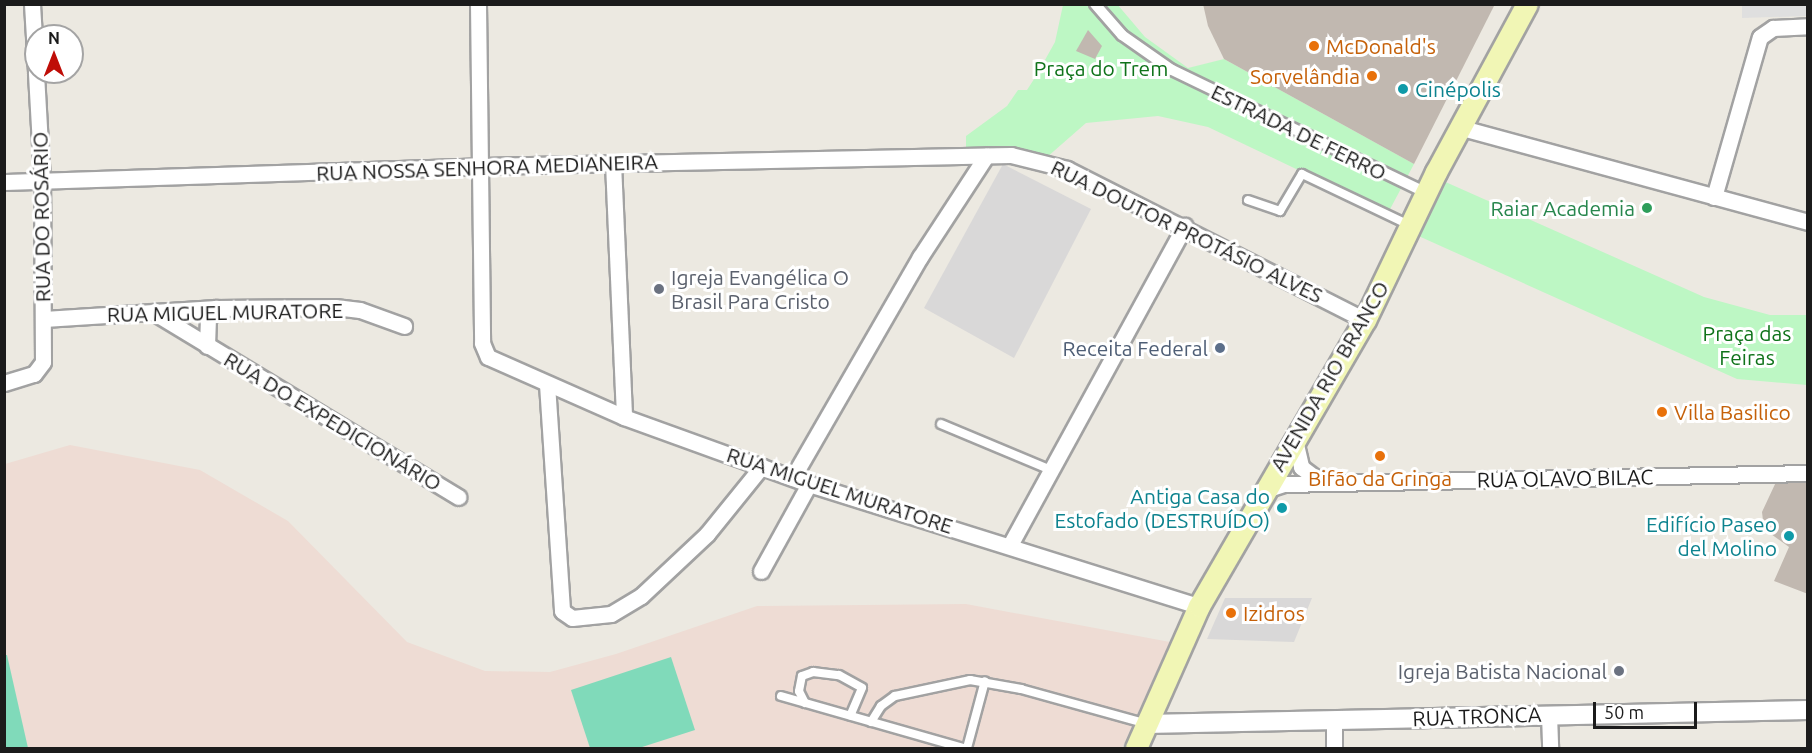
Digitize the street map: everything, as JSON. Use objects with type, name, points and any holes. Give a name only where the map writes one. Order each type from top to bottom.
[{"type":"main road","name":"AVENIDA RIO BRANCO","points":[[1136,748],[1199,606],[1264,490],[1365,320],[1427,192],[1527,4]]},
{"type":"street","name":"RUA DO ROSÁRIO","points":[[32,4],[33,24]]},
{"type":"street","points":[[478,4],[482,166]]},
{"type":"street","name":"ESTRADA DE FERRO","points":[[1095,4],[1122,35],[1172,70],[1427,192]]},
{"type":"street","points":[[1714,197],[1760,38],[1773,28],[1808,26]]},
{"type":"street","name":"RUA DO ROSÁRIO","points":[[4,383],[34,374],[43,362],[42,181],[37,84]]},
{"type":"street","points":[[1462,128],[1808,222]]},
{"type":"street","name":"RUA NOSSA SENHORA MEDIANEIRA","points":[[4,182],[482,166],[969,155]]},
{"type":"street","name":"RUA DOUTOR PROTÁSIO ALVES","points":[[969,155],[1011,155],[1049,163],[1185,226],[1365,320]]},
{"type":"street","points":[[793,477],[920,257],[986,156]]},
{"type":"street","points":[[613,163],[624,417]]},
{"type":"street","name":"RUA MIGUEL MURATORE","points":[[482,166],[482,343],[488,357],[624,417],[809,484],[1199,606]]},
{"type":"street","points":[[1010,545],[1185,226]]},
{"type":"street","name":"RUA MIGUEL MURATORE","points":[[44,319],[216,308],[335,307],[360,310],[404,326]]},
{"type":"street","name":"RUA DO EXPEDICIONÁRIO","points":[[207,346],[208,319],[216,308]]},
{"type":"street","name":"RUA DO EXPEDICIONÁRIO","points":[[153,312],[458,497]]},
{"type":"street","points":[[547,384],[562,611],[572,618],[611,614],[641,596],[707,534],[762,466]]},
{"type":"street","points":[[1295,437],[1301,467],[1322,482]]},
{"type":"street","name":"RUA OLAVO BILAC","points":[[1264,490],[1284,484],[1322,482],[1808,473]]},
{"type":"street","points":[[761,571],[809,484]]},
{"type":"street","name":"RUA TRONCA","points":[[1146,724],[1808,710]]},
{"type":"street","points":[[1550,714],[1550,748]]},
{"type":"street","points":[[1334,720],[1334,748]]},
{"type":"lane","points":[[1248,200],[1280,211],[1302,174],[1410,226]]},
{"type":"lane","points":[[941,424],[1051,470]]},
{"type":"lane","points":[[804,703],[799,691],[802,676],[813,672],[839,675],[862,688],[850,716]]},
{"type":"lane","points":[[871,722],[881,706],[895,696],[970,680],[985,681],[1146,724]]},
{"type":"lane","points":[[781,696],[965,748],[985,681]]},
{"type":"shaded area","points":[[1742,5],[1807,5],[1807,16],[1742,18]]},
{"type":"shaded area","points":[[1003,164],[1091,209],[1014,358],[924,308]]},
{"type":"shaded area","points":[[70,445],[200,470],[288,521],[407,642],[485,671],[550,672],[616,654],[757,606],[966,604],[1170,642],[1122,748],[5,748],[5,464]]},
{"type":"shaded area","points":[[1225,598],[1312,598],[1294,642],[1207,639]]},
{"type":"green space","name":"Praça do Trem","points":[[1117,4],[1145,37],[1188,68],[1224,59],[1414,164],[1388,213],[1208,127],[1158,116],[1086,123],[1046,158],[966,154],[966,136],[1007,106],[1018,90],[1027,90],[1055,42],[1063,5]]},
{"type":"green space","name":"Praça das Feiras","points":[[1441,180],[1704,297],[1770,315],[1807,315],[1807,385],[1737,379],[1414,234]]},
{"type":"green space","points":[[5,655],[7,655],[28,748],[5,748]]},
{"type":"green space","points":[[671,657],[695,730],[639,748],[590,748],[571,690]]},
{"type":"building","points":[[1203,4],[1495,4],[1414,164],[1224,59],[1208,26]]},
{"type":"building","points":[[1088,30],[1102,46],[1095,59],[1076,51]]},
{"type":"building","name":"Edifício Paseo del Molino","points":[[1776,482],[1808,482],[1808,594],[1774,581],[1789,547],[1764,529],[1762,512]]},
{"type":"place","name":"McDonald's","points":[[1314,46]]},
{"type":"place","name":"Sorvelândia","points":[[1372,76]]},
{"type":"place","name":"Cinépolis","points":[[1403,89]]},
{"type":"place","name":"Raiar Academia","points":[[1647,208]]},
{"type":"place","name":"Igreja Evangélica O Brasil Para Cristo","points":[[659,289]]},
{"type":"place","name":"Receita Federal","points":[[1220,348]]},
{"type":"place","name":"Villa Basilico","points":[[1662,412]]},
{"type":"place","name":"Bifão da Gringa","points":[[1380,456]]},
{"type":"place","name":"Antiga Casa do Estofado (DESTRUÍDO)","points":[[1282,508]]},
{"type":"place","name":"Edifício Paseo del Molino","points":[[1789,536]]},
{"type":"place","name":"Izidros","points":[[1231,613]]},
{"type":"place","name":"Igreja Batista Nacional","points":[[1619,671]]}]
